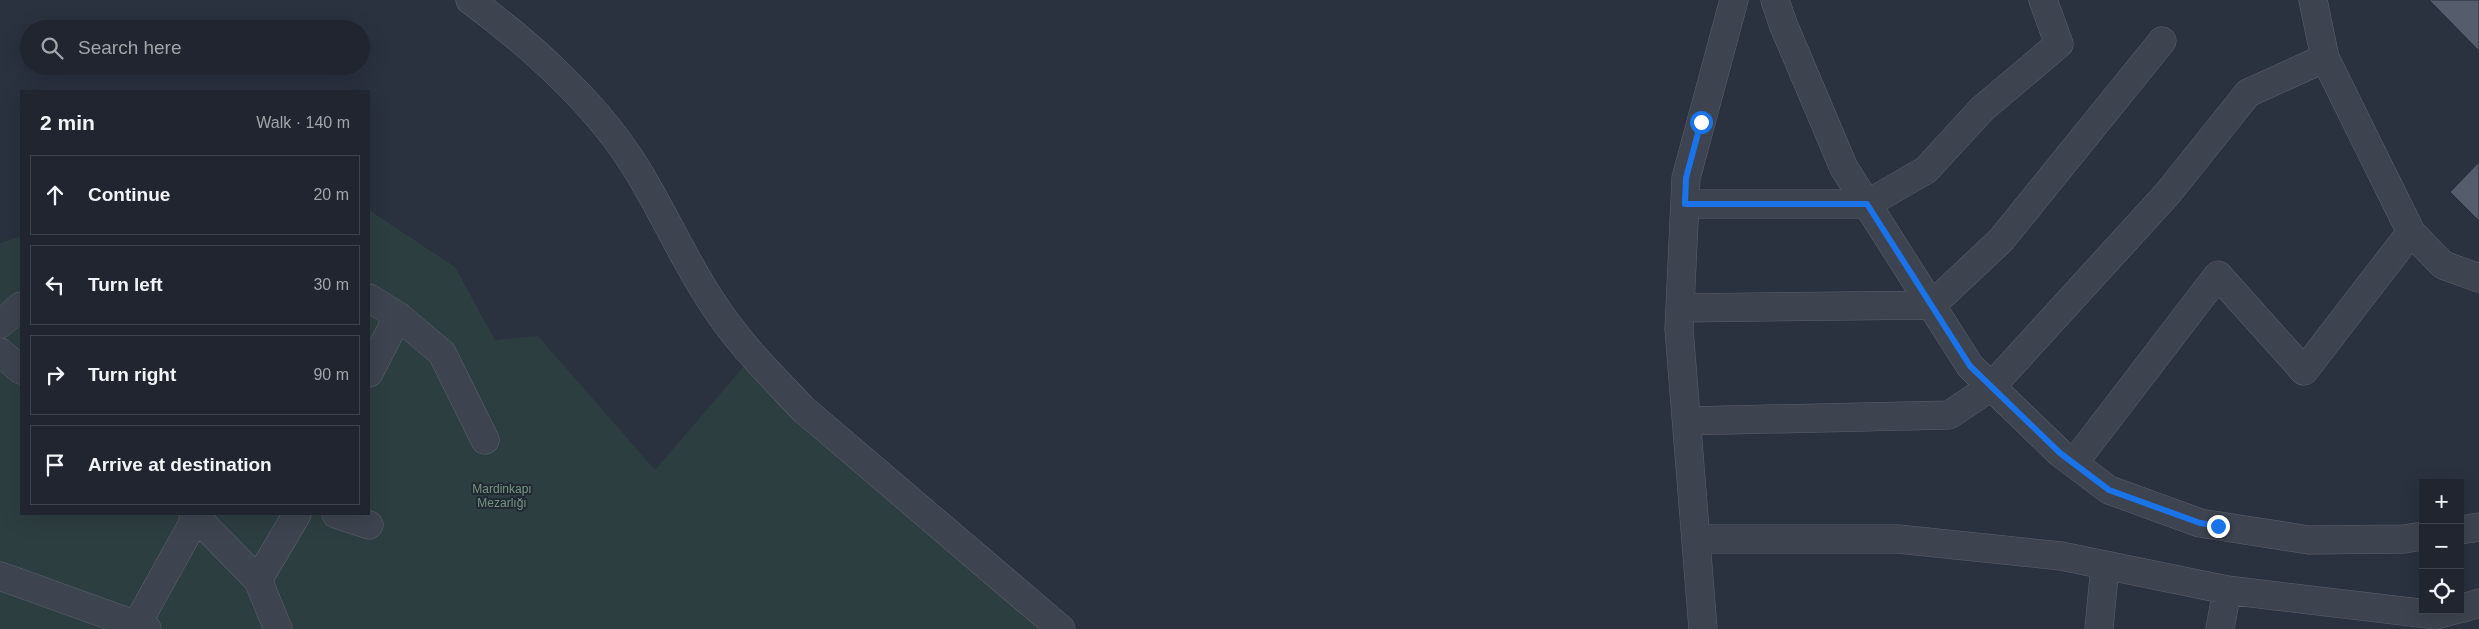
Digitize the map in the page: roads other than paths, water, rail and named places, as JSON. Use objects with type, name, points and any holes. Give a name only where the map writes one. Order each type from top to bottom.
[{"type":"street","points":[[470,0],[538,56],[570,87],[629,156],[712,302],[766,370],[810,414],[1061,629]]},
{"type":"street","points":[[1703,629],[1679,329],[1686,178],[1734,0]]},
{"type":"street","points":[[1775,0],[1783,24],[1844,168],[1970,366],[2060,453],[2109,490],[2200,523],[2309,540],[2404,539],[2419,537]]},
{"type":"street","points":[[1685,204],[1867,204],[1926,170],[1982,109],[2059,44],[2043,0]]},
{"type":"street","points":[[2313,0],[2325,58],[2411,232],[2443,264],[2479,278]]},
{"type":"street","points":[[1680,308],[1932,305],[2001,240],[2162,40]]},
{"type":"street","points":[[1687,421],[1949,415],[1992,387],[2168,193],[2248,93],[2325,58]]},
{"type":"street","points":[[2074,463],[2218,275],[2304,371],[2411,232]]},
{"type":"street","points":[[370,299],[398,316],[442,353],[485,440]]},
{"type":"street","points":[[0,324],[20,307]]},
{"type":"street","points":[[370,371],[398,316]]},
{"type":"street","points":[[0,352],[20,369]]},
{"type":"street","points":[[2,581],[142,627],[196,515],[258,580],[278,629]]},
{"type":"street","points":[[258,580],[296,515]]},
{"type":"street","points":[[339,515],[369,525]]},
{"type":"street","points":[[2464,529],[2479,527]]},
{"type":"street","points":[[1696,540],[1898,539],[2061,556],[2227,590],[2419,613]]},
{"type":"street","points":[[2099,629],[2105,565]]},
{"type":"street","points":[[2220,629],[2227,590]]},
{"type":"street","points":[[2464,608],[2479,603]]},
{"type":"park label","name":"Mardinkapı Mezarlığı","points":[[502,496]]}]
